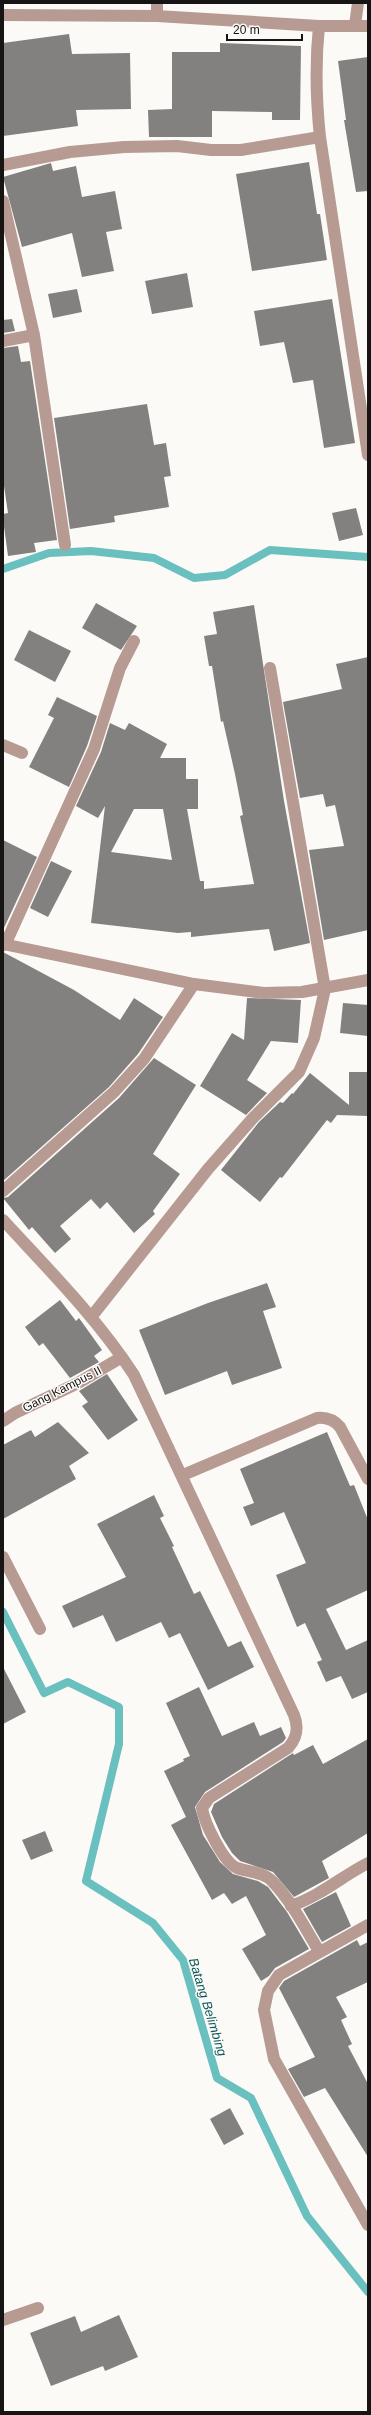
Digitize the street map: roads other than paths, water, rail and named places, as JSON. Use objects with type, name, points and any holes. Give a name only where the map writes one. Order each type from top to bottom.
[{"type":"street","points":[[156,16],[157,3]]},
{"type":"street","points":[[355,25],[358,3]]},
{"type":"street","points":[[3,15],[156,16],[319,26],[368,26]]},
{"type":"street","points":[[319,26],[315,77],[320,137],[368,454]]},
{"type":"street","points":[[3,165],[70,152],[124,146],[176,146],[211,150],[241,150],[320,137]]},
{"type":"street","points":[[3,201],[34,335],[65,545]]},
{"type":"street","points":[[3,341],[34,335]]},
{"type":"street","points":[[134,641],[120,668],[94,749],[4,945],[194,984],[264,993],[302,992],[368,980]]},
{"type":"street","points":[[92,1316],[208,1169],[253,1118],[299,1072],[314,1038],[325,989],[270,668]]},
{"type":"street","points":[[3,745],[22,753]]},
{"type":"street","points":[[3,1191],[114,1092],[144,1059],[194,984]]},
{"type":"street","points":[[3,1220],[92,1316],[122,1356],[134,1376],[183,1475],[298,1724],[294,1741],[288,1748],[209,1798],[204,1803],[203,1812],[221,1852],[231,1864],[261,1875],[272,1882],[291,1906],[319,1951]]},
{"type":"street","name":"Gang Kampus II","points":[[3,1421],[15,1413],[78,1383],[122,1356]]},
{"type":"street","points":[[183,1475],[317,1418],[324,1417],[336,1422],[340,1427],[368,1479]]},
{"type":"street","points":[[3,1557],[40,1628]]},
{"type":"street","points":[[291,1906],[312,1899],[352,1871],[368,1863]]},
{"type":"street","points":[[368,1925],[319,1951],[279,1975],[272,1983],[265,2002],[265,2019],[274,2059],[368,2224]]},
{"type":"street","points":[[3,2320],[38,2308]]},
{"type":"waterway","points":[[3,569],[49,553],[91,551],[154,558],[194,578],[225,575],[270,550],[368,557]]},
{"type":"waterway","name":"Batang Belimbing","points":[[3,1612],[44,1693],[68,1682],[119,1707],[119,1744],[86,1881],[153,1923],[183,1960],[217,2078],[251,2098],[307,2216],[368,2292]]}]
